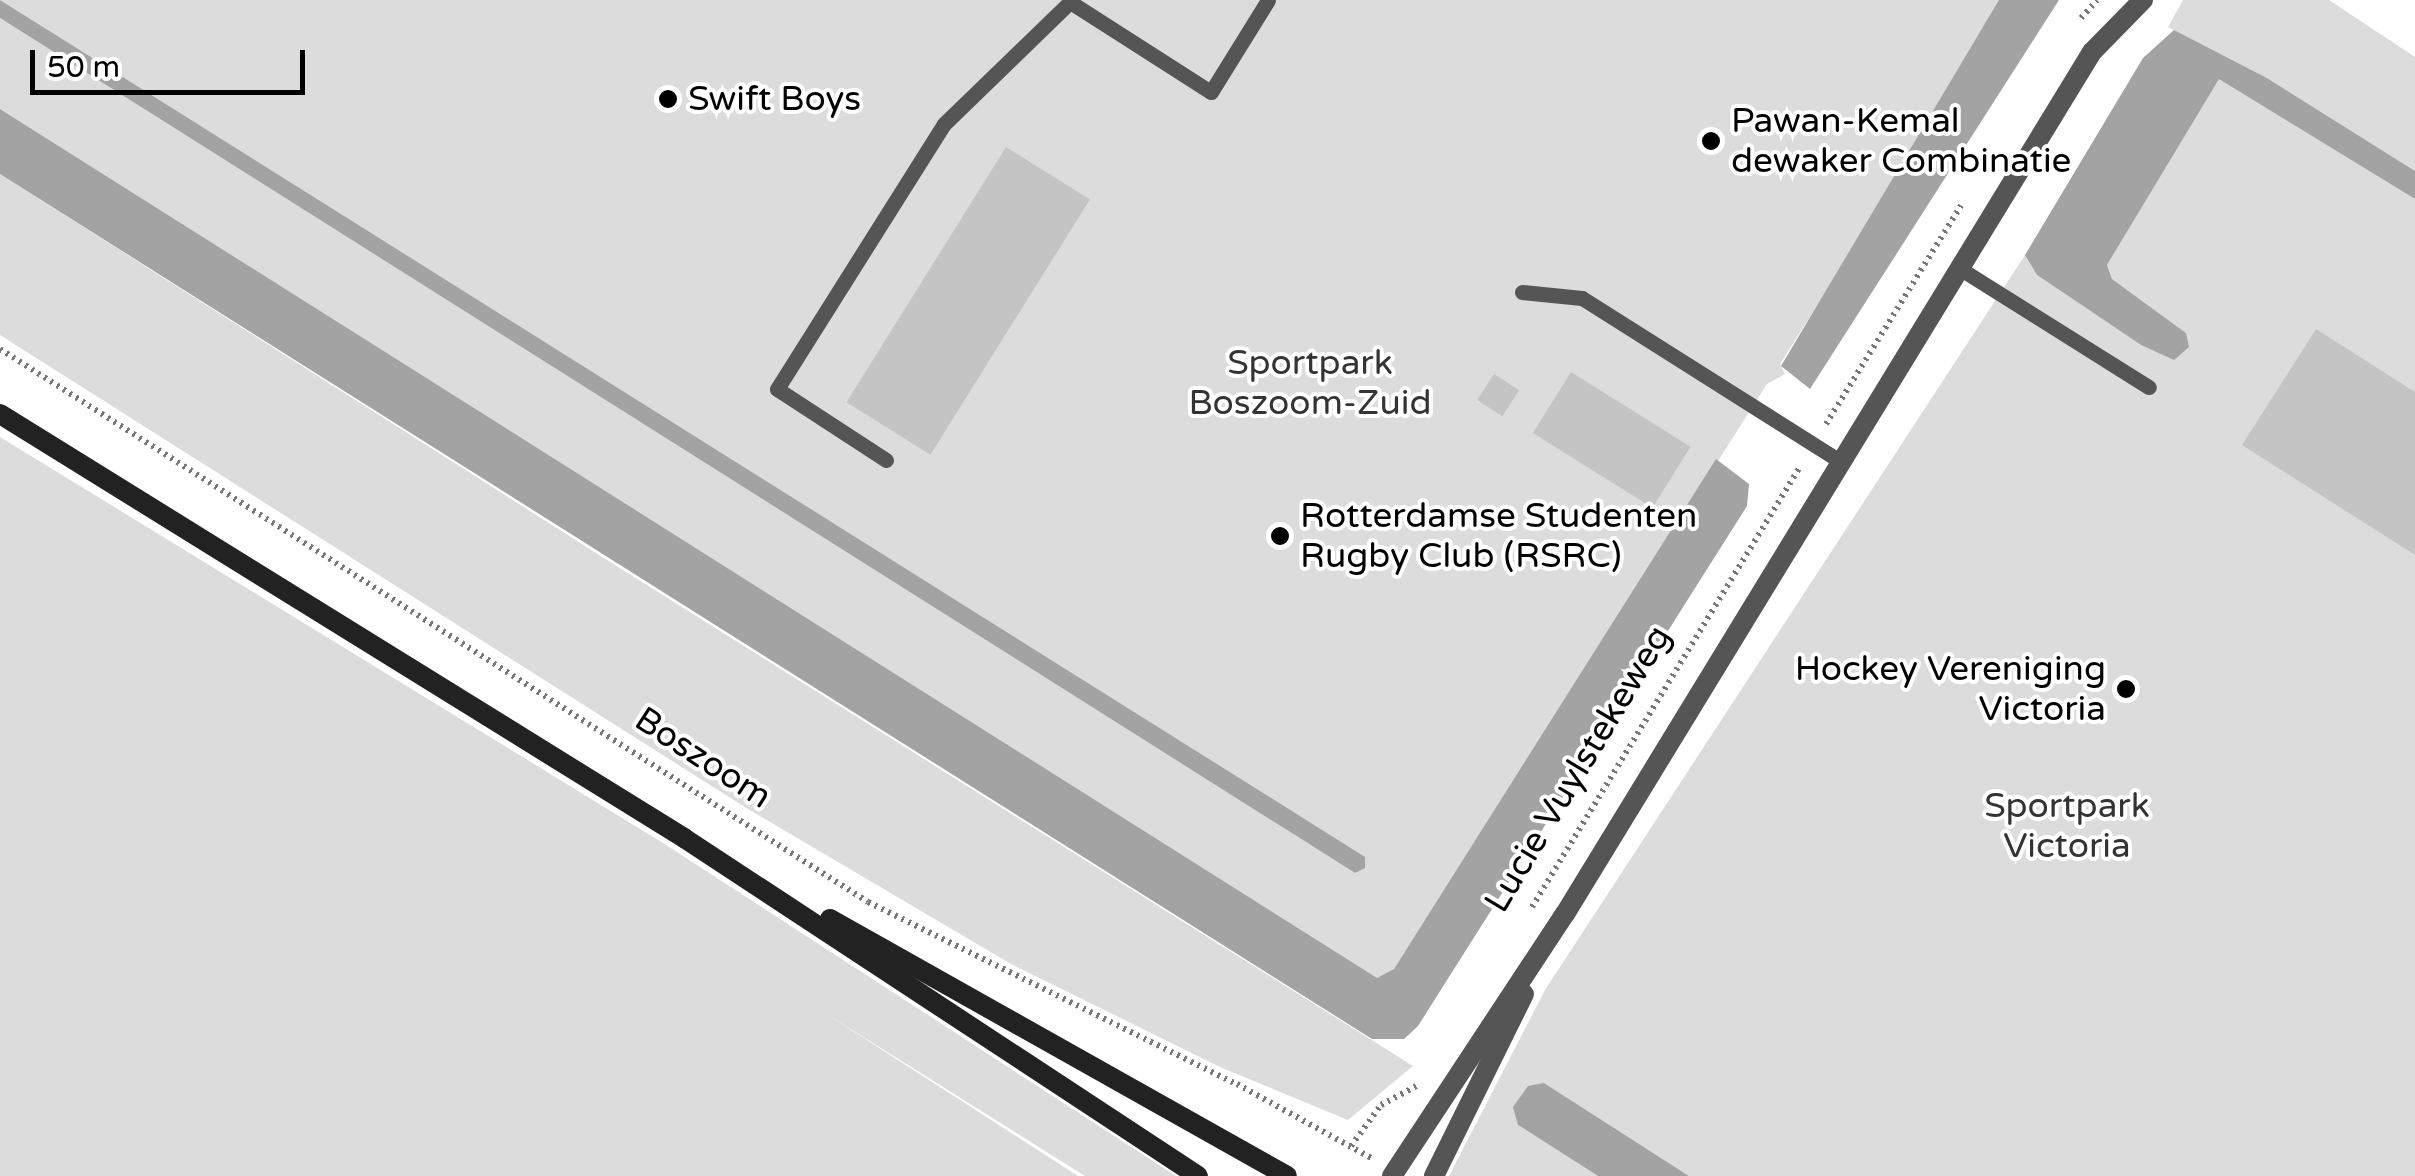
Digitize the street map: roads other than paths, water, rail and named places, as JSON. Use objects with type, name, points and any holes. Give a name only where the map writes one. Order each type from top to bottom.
[{"type":"main road","points":[[0,414],[684,838],[1198,1176]]},
{"type":"main road","points":[[684,838],[1288,1176]]},
{"type":"street","name":"Lucie Vuylstekeweg","points":[[1393,1175],[1565,914],[2092,52],[2143,0]]},
{"type":"street","name":"Lucie Vuylstekeweg","points":[[1434,1176],[1565,914]]},
{"type":"lane","points":[[886,460],[777,388],[944,124],[1070,2],[1211,92],[1268,0]]},
{"type":"lane","points":[[1959,268],[2149,387]]},
{"type":"lane","points":[[1522,292],[1582,298],[1840,460]]},
{"type":"place","name":"Swift Boys","points":[[668,99]]},
{"type":"place","name":"Pawan-Kemal dewaker Combinatie","points":[[1711,141]]},
{"type":"place","name":"Rotterdamse Studenten Rugby Club (RSRC)","points":[[1280,536]]},
{"type":"place","name":"Hockey Vereniging Victoria","points":[[2126,689]]},
{"type":"park label","name":"Sportpark Boszoom-Zuid","points":[[1310,383]]},
{"type":"park label","name":"Sportpark Victoria","points":[[2067,826]]}]
